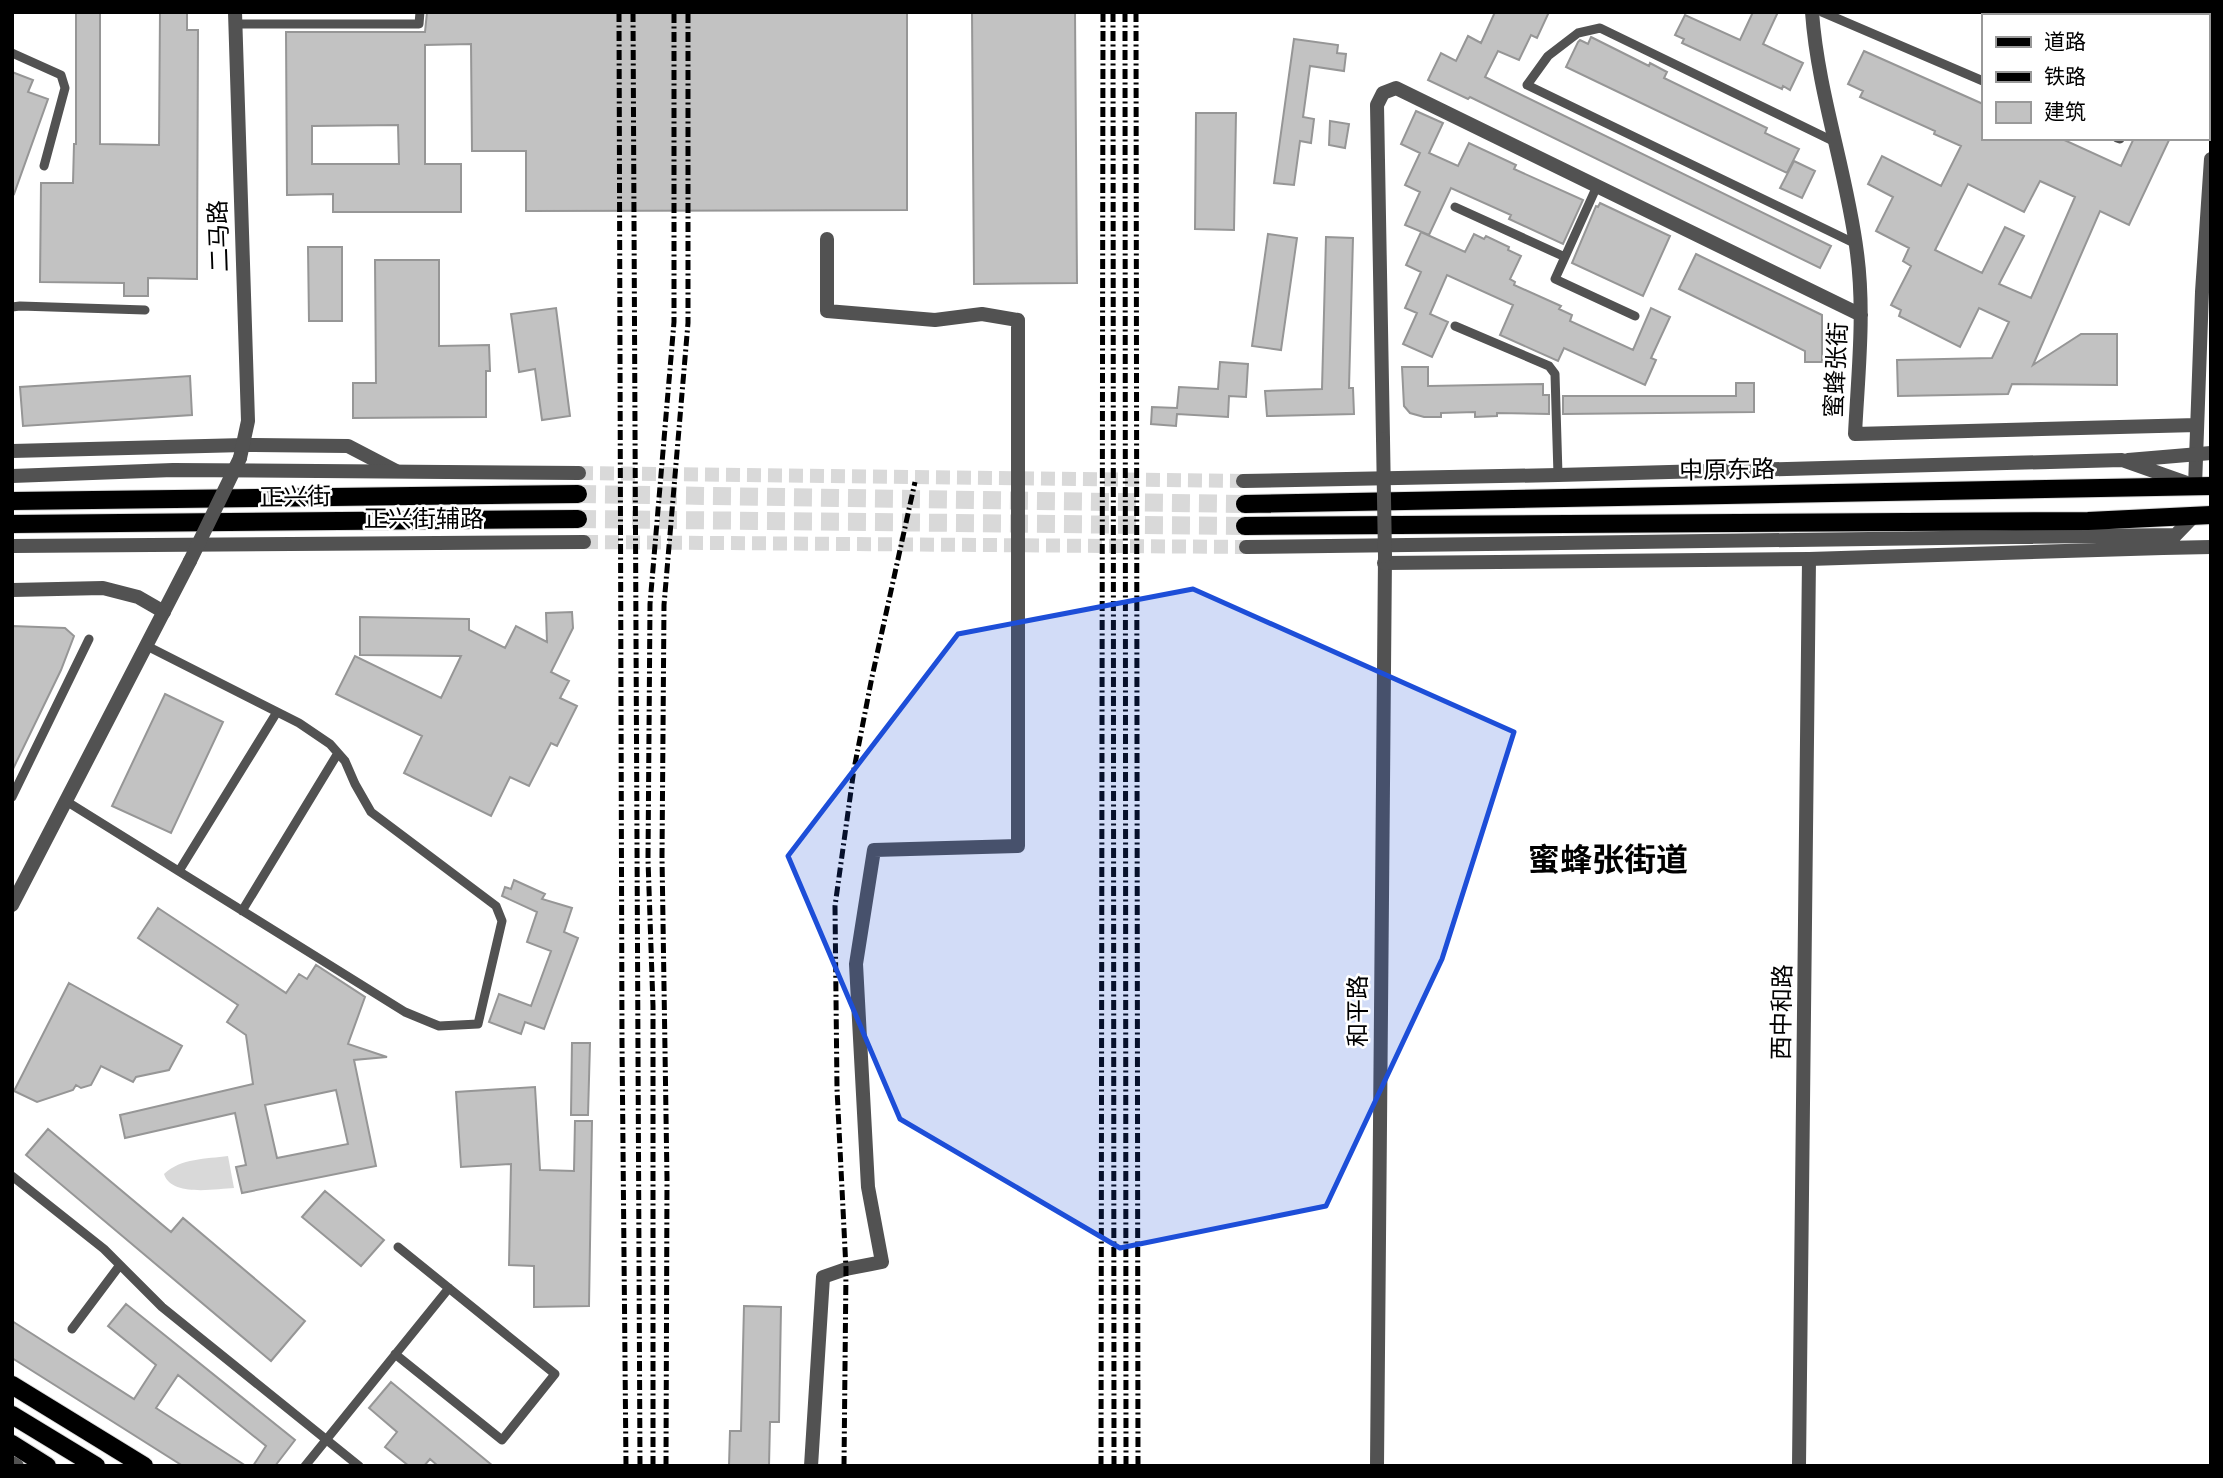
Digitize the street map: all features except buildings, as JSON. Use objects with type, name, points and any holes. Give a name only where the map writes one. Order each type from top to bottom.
[{"type":"main road","name":"中原东路","points":[[1245,504],[2203,486]]},
{"type":"main road","name":"正兴街","points":[[12,501],[578,494]]},
{"type":"main road","points":[[1245,526],[2088,521],[2203,515]]},
{"type":"main road","name":"正兴街","points":[[12,524],[578,519]]},
{"type":"main road","points":[[12,1385],[144,1466]]},
{"type":"main road","points":[[12,1415],[96,1466]]},
{"type":"main road","points":[[12,1444],[47,1466]]},
{"type":"street","name":"蜜蜂张街","points":[[1812,12],[1856,244],[1862,298],[1856,434],[2197,425]]},
{"type":"street","name":"二马路","points":[[164,612],[242,452],[248,421],[235,18]]},
{"type":"street","name":"和平路","points":[[1377,1466],[1385,560],[1377,105],[1383,93],[1396,88],[1861,315]]},
{"type":"street","points":[[2122,460],[2203,486],[2203,453],[2197,425],[2211,159]]},
{"type":"street","points":[[811,1466],[823,1277],[882,1262],[868,1187],[856,964],[874,850],[1018,846],[1018,320],[982,314],[935,320],[827,311],[827,239]]},
{"type":"street","name":"正兴街辅路","points":[[12,451],[242,452],[348,446],[396,471]]},
{"type":"street","points":[[1242,481],[2122,460],[2203,453]]},
{"type":"street","name":"正兴街辅路","points":[[12,476],[173,470],[579,473]]},
{"type":"street","points":[[2163,548],[2203,515]]},
{"type":"street","points":[[1246,547],[2175,536]]},
{"type":"street","name":"正兴街辅路","points":[[12,546],[584,542]]},
{"type":"street","points":[[1385,560],[1809,559],[2211,547]]},
{"type":"street","name":"西中和路","points":[[1799,1466],[1809,559]]},
{"type":"street","points":[[12,590],[103,589],[138,597],[164,612],[12,905]]},
{"type":"street","points":[[12,1463],[17,1466]]},
{"type":"lane","points":[[235,18],[419,24],[420,12]]},
{"type":"lane","points":[[1822,12],[1982,81]]},
{"type":"lane","points":[[1835,142],[1600,28],[1578,33],[1548,56],[1527,86],[1856,244]]},
{"type":"lane","points":[[12,52],[61,75],[65,88],[44,166]]},
{"type":"lane","points":[[1597,186],[1555,279],[1635,316]]},
{"type":"lane","points":[[1455,207],[1565,257]]},
{"type":"lane","points":[[12,307],[145,310]]},
{"type":"lane","points":[[1455,326],[1549,366],[1555,374],[1558,475]]},
{"type":"lane","points":[[12,797],[89,639]]},
{"type":"lane","points":[[66,801],[405,1012],[439,1026],[478,1024],[502,921],[496,906],[371,812],[345,761],[330,744],[299,723],[146,646]]},
{"type":"lane","points":[[179,871],[276,712]]},
{"type":"lane","points":[[243,911],[338,754]]},
{"type":"lane","points":[[12,1176],[104,1249],[162,1307],[359,1466]]},
{"type":"lane","points":[[395,1354],[502,1440],[555,1374],[398,1247]]},
{"type":"lane","points":[[72,1329],[120,1265]]},
{"type":"lane","points":[[305,1466],[449,1288]]},
{"type":"highlighted area","points":[[1193,589],[1514,732],[1442,959],[1326,1206],[1120,1248],[900,1119],[788,856],[958,634]]},
{"type":"shaded area","points":[[228,1156],[234,1188],[184,1189],[168,1181],[164,1174],[186,1162]]},
{"type":"tunnel","points":[[579,473],[1243,481]]},
{"type":"tunnel","points":[[578,494],[1245,504]]},
{"type":"tunnel","points":[[578,519],[1245,526]]},
{"type":"tunnel","points":[[584,542],[1246,547]]},
{"type":"railway","points":[[619,12],[626,1466]]},
{"type":"railway","points":[[633,12],[640,1466]]},
{"type":"railway","points":[[653,1466],[653,1006],[648,860],[650,604],[674,322],[674,12]]},
{"type":"railway","points":[[666,1466],[667,1179],[662,857],[664,605],[688,323],[688,12]]},
{"type":"railway","points":[[1101,1466],[1103,12]]},
{"type":"railway","points":[[1113,12],[1114,1466]]},
{"type":"railway","points":[[1125,12],[1126,1466]]},
{"type":"railway","points":[[1136,12],[1138,1466]]},
{"type":"railway","points":[[844,1466],[846,1269],[837,1089],[835,906],[854,769],[915,482]]},
{"type":"district","name":"蜜蜂张街道","points":[[1608,860]]}]
